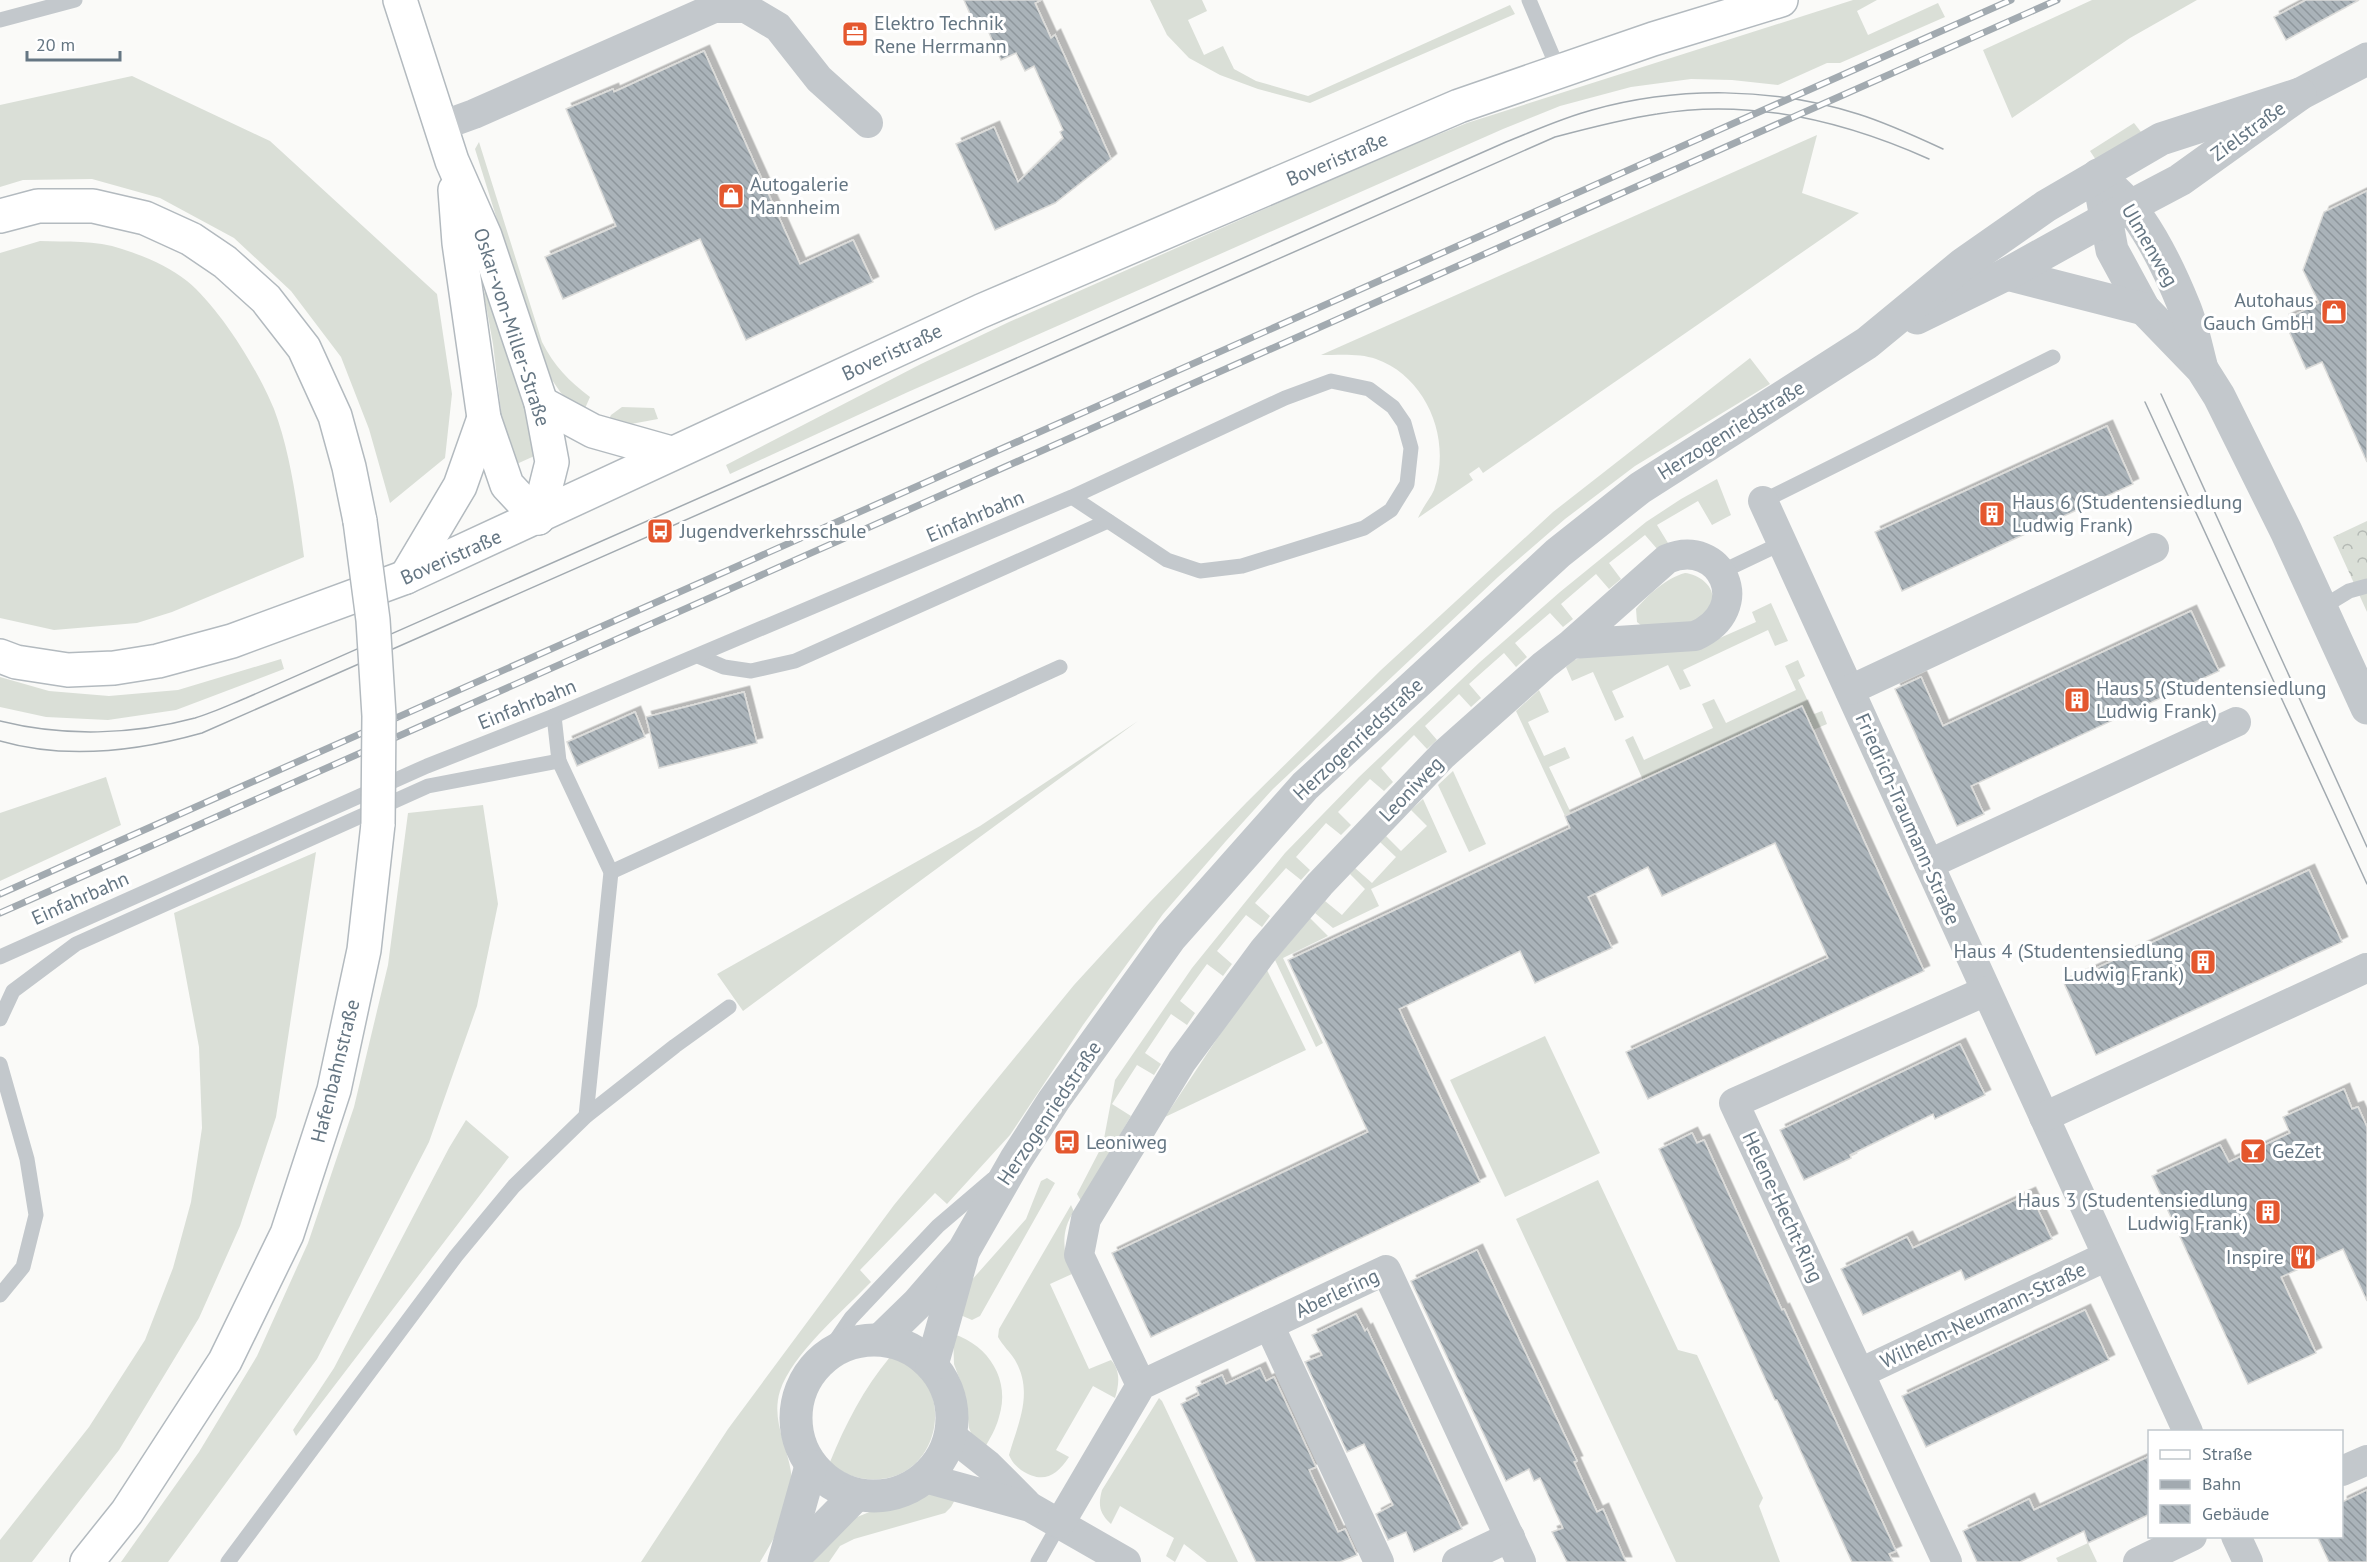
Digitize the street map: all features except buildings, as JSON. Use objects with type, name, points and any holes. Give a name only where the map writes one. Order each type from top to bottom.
[{"type":"main road","name":"Oskar-von-Miller-Straße","points":[[400,0],[452,161],[485,236],[541,403],[552,462],[538,518]]},
{"type":"main road","name":"Boveristraße","points":[[0,656],[16,662],[68,670],[114,668],[158,661],[232,641],[406,578],[538,518],[671,453],[1003,302],[1459,106],[1653,39],[1780,0]]},
{"type":"main road","name":"Oskar-von-Miller-Straße","points":[[452,161],[459,243],[484,417],[507,485],[538,518]]},
{"type":"main road","name":"Hafenbahnstraße","points":[[0,216],[38,206],[93,206],[145,219],[191,239],[225,262],[266,299],[304,348],[335,416],[349,467],[360,521],[373,620],[379,706],[378,824],[364,950],[334,1090],[287,1234],[225,1361],[127,1512],[87,1562]]},
{"type":"main road","points":[[541,403],[593,431],[671,453]]},
{"type":"main road","points":[[406,578],[460,486],[484,417]]},
{"type":"street","points":[[441,126],[474,114],[714,8],[746,8],[778,27],[819,79],[868,123]]},
{"type":"street","name":"Zielstraße","points":[[2118,212],[2180,180],[2301,94],[2367,59]]},
{"type":"street","name":"Herzogenriedstraße","points":[[1867,343],[1963,264],[2046,206],[2098,175],[2161,139],[2301,94]]},
{"type":"street","name":"Ulmenweg","points":[[2098,175],[2118,212],[2151,239],[2185,307],[2202,369]]},
{"type":"street","name":"Herzogenriedstraße","points":[[881,1340],[918,1303],[964,1250],[1016,1159],[1054,1100],[1171,937],[1305,786],[1558,553],[1640,488],[1867,343],[2007,274],[2118,212]]},
{"type":"street","name":"Ulmenweg","points":[[2118,212],[2112,250],[2144,309],[2202,369],[2219,396],[2367,708]]},
{"type":"street","points":[[2007,274],[2144,309]]},
{"type":"street","name":"Friedrich-Traumann-Straße","points":[[1762,501],[2188,1430]]},
{"type":"street","points":[[1850,690],[2154,548]]},
{"type":"street","name":"Leoniweg","points":[[1141,1385],[1079,1255],[1086,1219],[1182,1061],[1264,950],[1320,884],[1443,755],[1667,559],[1678,554],[1699,556],[1708,560],[1721,572]]},
{"type":"street","points":[[1571,644],[1695,636],[1708,630],[1718,621],[1728,597],[1721,572]]},
{"type":"street","points":[[1929,864],[2236,722]]},
{"type":"street","points":[[2044,1117],[2366,969]]},
{"type":"street","name":"Helene-Hecht-Ring","points":[[1947,1562],[1734,1103],[1986,991]]},
{"type":"street","name":"Herzogenriedstraße","points":[[932,1365],[964,1250]]},
{"type":"street","name":"Wilhelm-Neumann-Straße","points":[[1860,1373],[2107,1256]]},
{"type":"street","name":"Aberlering","points":[[1141,1385],[1386,1270],[1515,1550]]},
{"type":"street","points":[[1269,1325],[1379,1562]]},
{"type":"street","points":[[881,1340],[911,1349],[932,1365],[948,1393],[952,1414],[950,1435],[941,1458],[925,1478],[893,1494],[871,1497],[856,1495],[831,1484],[811,1466],[801,1448],[795,1429],[796,1408],[806,1379],[825,1356],[856,1341],[881,1340]]},
{"type":"street","points":[[1060,1523],[1141,1385]]},
{"type":"street","points":[[950,1435],[988,1465],[1030,1507]]},
{"type":"street","points":[[2343,1471],[2367,1460]]},
{"type":"street","points":[[784,1562],[811,1466]]},
{"type":"street","points":[[925,1478],[1030,1507],[1126,1562]]},
{"type":"street","points":[[790,1562],[856,1495]]},
{"type":"street","points":[[2138,1562],[2188,1538]]},
{"type":"street","points":[[2237,1538],[2248,1562]]},
{"type":"street","points":[[1457,1562],[1515,1550]]},
{"type":"lane","points":[[0,20],[75,0]]},
{"type":"lane","points":[[1529,0],[1559,71]]},
{"type":"lane","points":[[1762,501],[2053,357]]},
{"type":"lane","name":"Einfahrbahn","points":[[0,957],[427,766],[555,716],[1072,497],[1285,398],[1331,381],[1369,388],[1394,407],[1404,423],[1411,448],[1407,484],[1391,510],[1364,528],[1242,566],[1200,571],[1167,560],[1072,497]]},
{"type":"lane","points":[[698,656],[724,667],[751,671],[795,661],[1108,521]]},
{"type":"lane","points":[[1721,572],[1782,543]]},
{"type":"lane","points":[[2321,608],[2349,591],[2367,586]]},
{"type":"lane","points":[[611,872],[1060,667]]},
{"type":"lane","points":[[555,716],[559,761],[611,872],[586,1116]]},
{"type":"lane","points":[[0,1019],[13,991],[76,944],[428,786],[559,761]]},
{"type":"lane","points":[[228,1562],[456,1256],[514,1186],[586,1116],[729,1007]]},
{"type":"lane","points":[[0,1064],[27,1159],[36,1215],[23,1267],[0,1295]]},
{"type":"lane","points":[[825,1356],[851,1318],[938,1226],[1016,1159]]},
{"type":"lane","points":[[1038,1562],[1060,1523]]},
{"type":"green space","points":[[1150,0],[1202,0],[1207,11],[1188,20],[1204,55],[1223,46],[1234,69],[1256,81],[1308,96],[1510,5],[1515,14],[1310,103],[1258,89],[1220,75],[1189,58],[1167,35]]},
{"type":"green space","points":[[1853,0],[1877,0],[1857,11],[1868,35],[1938,3],[1945,17],[1840,63],[1827,63],[1778,85],[1732,80],[1691,79],[1631,87],[1560,106],[1503,129],[908,392],[730,474],[726,465],[921,364],[1009,322],[1380,158],[1467,123]]},
{"type":"green space","points":[[2092,0],[2197,0],[2130,38],[2012,118],[1983,50]]},
{"type":"green space","points":[[132,76],[270,141],[437,294],[452,394],[445,458],[390,503],[369,429],[341,357],[291,291],[234,238],[160,198],[92,179],[23,180],[0,187],[0,105]]},
{"type":"green space","points":[[2134,123],[2141,132],[2096,160],[2090,151]]},
{"type":"green space","points":[[1817,135],[1802,193],[1859,213],[1483,473],[1479,467],[1469,474],[1473,480],[1418,518],[1434,490],[1439,471],[1440,451],[1431,412],[1422,395],[1394,368],[1376,359],[1356,355],[1321,355]]},
{"type":"green space","points":[[479,142],[542,342],[563,372],[590,397],[583,413],[561,393],[543,367],[475,149]]},
{"type":"green space","points":[[40,241],[102,244],[139,255],[180,276],[212,307],[248,358],[274,409],[289,463],[304,557],[172,612],[137,623],[54,630],[0,618],[0,253]]},
{"type":"green space","points":[[486,287],[541,453],[510,467],[484,294]]},
{"type":"green space","points":[[1750,358],[1770,384],[1635,466],[1565,519],[1498,577],[1273,789],[1163,914],[1083,1025],[1010,1135],[947,1204],[935,1193],[860,1270],[871,1282],[833,1319],[795,1362],[780,1391],[777,1412],[791,1472],[790,1496],[783,1519],[760,1562],[641,1562],[728,1429],[894,1205],[1074,985],[1150,902],[1247,802],[1381,670],[1553,512]]},
{"type":"green space","points":[[622,407],[654,408],[658,419],[631,424],[608,421],[611,415]]},
{"type":"green space","points":[[1717,479],[1731,515],[1712,525],[1698,501],[1657,525],[1668,543],[1658,550],[1645,535],[1609,563],[1621,579],[1609,589],[1596,574],[1561,604],[1573,619],[1563,627],[1550,613],[1515,643],[1527,657],[1516,667],[1504,653],[1469,684],[1481,698],[1471,707],[1459,694],[1425,726],[1437,740],[1427,749],[1414,735],[1381,768],[1393,782],[1384,791],[1370,779],[1338,812],[1351,825],[1341,835],[1326,823],[1296,857],[1310,870],[1301,880],[1286,868],[1255,903],[1270,916],[1262,927],[1246,915],[1217,951],[1232,964],[1223,976],[1207,964],[1180,1001],[1195,1013],[1187,1025],[1171,1014],[1145,1053],[1161,1064],[1154,1075],[1137,1065],[1112,1104],[1131,1116],[1081,1201],[1077,1194],[1103,1144],[1115,1080],[1192,968],[1285,853],[1359,777],[1480,662],[1560,592],[1646,522]]},
{"type":"green space","points":[[2367,521],[2367,612],[2333,537]]},
{"type":"green space","points":[[1685,573],[1705,582],[1713,596],[1711,605],[1699,623],[1642,626],[1637,622],[1636,609],[1646,598],[1664,583]]},
{"type":"green space","points":[[1771,603],[1788,641],[1775,646],[1768,630],[1683,670],[1691,686],[1680,690],[1668,665],[1612,691],[1624,717],[1615,721],[1593,672],[1572,681],[1566,667],[1574,660],[1586,656],[1713,641],[1756,622],[1752,612]]},
{"type":"green space","points":[[281,659],[284,669],[176,710],[108,720],[46,717],[0,707],[0,677],[49,691],[109,696],[178,690]]},
{"type":"green space","points":[[1798,660],[1805,676],[1798,680],[1814,714],[1822,711],[1827,724],[1813,730],[1802,706],[1643,780],[1625,740],[1633,736],[1644,760],[1713,728],[1702,704],[1714,699],[1726,723],[1796,690],[1785,666]]},
{"type":"green space","points":[[1539,690],[1549,712],[1528,722],[1544,756],[1565,747],[1570,758],[1549,767],[1571,813],[1565,816],[1516,711]]},
{"type":"green space","points":[[1138,721],[743,1011],[717,974],[980,826]]},
{"type":"green space","points":[[1453,771],[1486,844],[1469,852],[1438,785]]},
{"type":"green space","points":[[106,777],[121,825],[0,881],[0,813]]},
{"type":"green space","points":[[1423,799],[1447,852],[1371,889],[1379,906],[1333,928],[1315,913],[1325,901],[1342,915],[1365,889],[1350,874],[1355,868],[1372,883],[1396,857],[1380,842],[1386,836],[1401,851],[1427,826],[1411,810]]},
{"type":"green space","points":[[483,805],[498,904],[477,1006],[429,1142],[317,1359],[168,1562],[121,1562],[199,1452],[257,1356],[308,1243],[354,1107],[388,965],[408,813]]},
{"type":"green space","points":[[316,852],[276,1117],[240,1226],[199,1318],[119,1450],[32,1562],[0,1562],[0,1540],[89,1427],[145,1340],[173,1268],[191,1202],[202,1128],[199,1047],[174,913]]},
{"type":"green space","points":[[1310,918],[1328,936],[1283,958],[1323,1043],[1316,1047],[1275,960]]},
{"type":"green space","points":[[1267,970],[1306,1050],[1165,1117],[1226,1025]]},
{"type":"green space","points":[[1545,1036],[1600,1153],[1505,1197],[1450,1080]]},
{"type":"green space","points":[[466,1120],[509,1157],[296,1436],[293,1430],[334,1368],[449,1148]]},
{"type":"green space","points":[[1047,1178],[1055,1183],[980,1316],[972,1320],[958,1314],[970,1282],[1026,1219],[1041,1181]]},
{"type":"green space","points":[[1598,1180],[1678,1350],[1697,1355],[1763,1498],[1759,1506],[1780,1562],[1676,1562],[1516,1219]]},
{"type":"green space","points":[[1071,1205],[1074,1212],[1067,1226],[1064,1242],[1072,1274],[1050,1284],[1089,1369],[1111,1360],[1118,1373],[1118,1383],[1115,1398],[1093,1386],[1056,1450],[1069,1457],[1054,1474],[1036,1477],[1021,1470],[1009,1455],[1020,1420],[1024,1396],[1021,1372],[998,1337],[999,1329]]},
{"type":"green space","points":[[953,1334],[966,1339],[987,1356],[999,1378],[1002,1404],[994,1430],[983,1451],[974,1440],[969,1428],[965,1394],[954,1364]]},
{"type":"green space","points":[[890,1357],[913,1368],[928,1386],[935,1406],[934,1428],[926,1449],[912,1466],[893,1477],[867,1479],[852,1476],[842,1472],[830,1462],[856,1407]]},
{"type":"green space","points":[[1159,1398],[1238,1562],[1207,1562],[1184,1544],[1175,1562],[1166,1556],[1174,1538],[1120,1506],[1111,1524],[1102,1512],[1100,1500],[1102,1490]]},
{"type":"green space","points":[[930,1494],[957,1496],[945,1513],[854,1539],[840,1546],[829,1562],[813,1562],[852,1519],[877,1509],[905,1503]]},
{"type":"green space","points":[[2088,1543],[2097,1562],[2058,1562],[2056,1558]]},
{"type":"tram line","points":[[0,721],[73,732],[122,731],[171,724],[214,711],[1506,142],[1581,113],[1625,102],[1658,97],[1725,93],[1759,95],[1825,105],[1858,114],[1943,149]]},
{"type":"tram line","points":[[0,741],[50,750],[102,751],[153,745],[202,733],[1555,137],[1644,116],[1692,110],[1762,111],[1830,124],[1864,134],[1929,159]]},
{"type":"tram line","points":[[2161,394],[2367,847]]},
{"type":"tram line","points":[[2145,402],[2367,884]]},
{"type":"railway","points":[[0,894],[2011,0]]},
{"type":"railway","points":[[0,913],[2057,0]]},
{"type":"place","name":"Elektro Technik Rene Herrmann","points":[[855,34]]},
{"type":"place","name":"Autogalerie Mannheim","points":[[731,196]]},
{"type":"place","name":"Autohaus Gauch GmbH","points":[[2334,312]]},
{"type":"place","name":"Haus 6 (Studentensiedlung Ludwig Frank)","points":[[1992,514]]},
{"type":"place","name":"Jugendverkehrsschule","points":[[660,531]]},
{"type":"place","name":"Haus 5 (Studentensiedlung Ludwig Frank)","points":[[2077,700]]},
{"type":"place","name":"Haus 4 (Studentensiedlung Ludwig Frank)","points":[[2203,962]]},
{"type":"place","name":"Leoniweg","points":[[1067,1142]]},
{"type":"place","name":"GeZet","points":[[2253,1151]]},
{"type":"place","name":"Haus 3 (Studentensiedlung Ludwig Frank)","points":[[2268,1212]]},
{"type":"place","name":"Inspire","points":[[2303,1257]]}]
